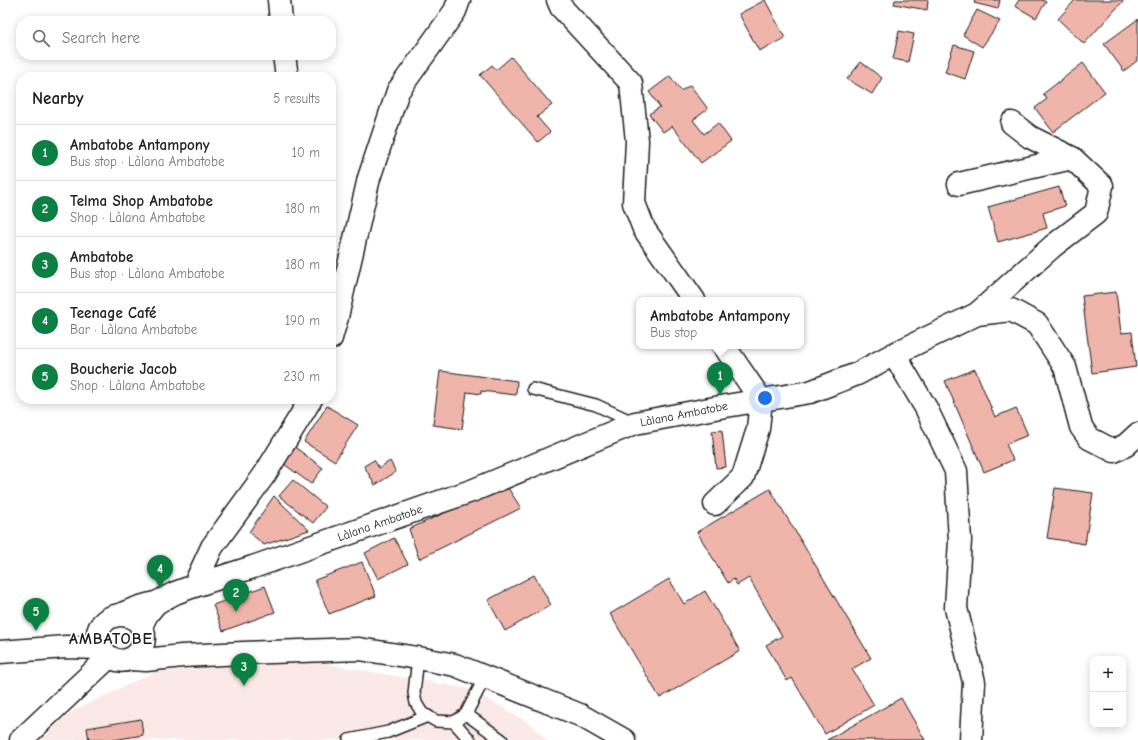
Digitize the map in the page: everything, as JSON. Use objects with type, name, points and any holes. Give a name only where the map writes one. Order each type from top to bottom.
[{"type":"street","points":[[279,0],[281,16]]},
{"type":"street","points":[[336,303],[369,178],[398,91],[455,11],[459,0]]},
{"type":"street","points":[[558,0],[561,7],[631,83],[637,141],[634,203],[644,229],[692,297]]},
{"type":"street","points":[[285,60],[286,72]]},
{"type":"street","points":[[977,314],[1053,246],[1096,213],[1102,186],[1072,158],[1030,137],[1012,123]]},
{"type":"street","points":[[959,184],[1072,158]]},
{"type":"street","name":"Làlana Ambatobe","points":[[55,648],[79,633],[138,607],[156,603],[175,593],[194,586],[260,565],[474,490],[635,423],[810,392],[857,374],[894,354],[977,314],[1011,310],[1037,324],[1065,367],[1081,427],[1089,438],[1114,451],[1126,446],[1138,434]]},
{"type":"street","points":[[715,504],[743,476],[758,429],[761,400],[726,349]]},
{"type":"street","points":[[894,354],[926,408],[956,471],[960,540],[956,608],[974,682],[971,740]]},
{"type":"street","points":[[194,586],[212,547],[265,474],[309,404]]},
{"type":"street","name":"Làlana Ambatobe","points":[[130,659],[137,655],[141,648],[144,641],[142,630],[147,614],[156,603]]},
{"type":"street","points":[[104,653],[98,641],[100,627],[112,618],[132,618],[152,640],[170,652],[182,656]]},
{"type":"street","points":[[0,652],[77,647],[104,653],[116,660],[123,661],[130,659],[152,659],[182,656],[359,649],[455,665],[580,715],[624,740]]},
{"type":"street","points":[[21,740],[104,653]]},
{"type":"lane","points":[[533,389],[596,405],[635,423]]},
{"type":"lane","points":[[418,658],[414,693],[416,703],[422,713],[436,721],[454,722],[466,714],[485,677]]},
{"type":"lane","points":[[466,714],[502,740]]},
{"type":"lane","points":[[349,740],[388,732],[428,716]]},
{"type":"lane","points":[[454,722],[470,740]]},
{"type":"shaded area","points":[[303,660],[470,689],[527,722],[547,740],[40,740],[71,712],[154,672]]},
{"type":"building","points":[[765,0],[785,38],[759,51],[739,14]]},
{"type":"building","points":[[895,0],[928,0],[927,10],[894,4]]},
{"type":"building","points":[[975,0],[1000,0],[998,9],[974,3]]},
{"type":"building","points":[[1019,0],[1042,0],[1046,2],[1036,18],[1015,6]]},
{"type":"building","points":[[1075,0],[1124,0],[1084,44],[1058,19]]},
{"type":"building","points":[[977,10],[1000,21],[982,47],[963,35]]},
{"type":"building","points":[[1138,19],[1138,60],[1124,71],[1104,44]]},
{"type":"building","points":[[899,31],[914,34],[908,62],[893,59]]},
{"type":"building","points":[[954,45],[974,51],[965,79],[945,72]]},
{"type":"building","points":[[511,57],[552,105],[537,117],[550,132],[538,142],[480,75],[492,65],[496,70]]},
{"type":"building","points":[[861,62],[882,78],[872,94],[847,79]]},
{"type":"building","points":[[1083,63],[1105,92],[1053,132],[1035,108],[1047,99],[1043,94]]},
{"type":"building","points":[[670,76],[681,91],[690,85],[708,109],[693,120],[704,134],[718,123],[731,141],[701,163],[672,126],[663,132],[649,114],[660,107],[649,92]]},
{"type":"building","points":[[1059,187],[1065,206],[1043,213],[1047,228],[998,242],[988,207]]},
{"type":"building","points":[[1116,292],[1121,333],[1132,332],[1136,367],[1092,373],[1082,296]]},
{"type":"building","points":[[975,369],[995,417],[1016,408],[1028,435],[1006,444],[1013,460],[984,472],[945,381]]},
{"type":"building","points":[[440,371],[517,381],[516,395],[481,391],[481,394],[467,392],[462,429],[433,425]]},
{"type":"building","points":[[327,406],[358,425],[335,461],[304,442]]},
{"type":"building","points":[[722,430],[726,467],[716,468],[712,431]]},
{"type":"building","points":[[292,445],[323,468],[311,484],[280,461]]},
{"type":"building","points":[[374,460],[379,468],[390,461],[396,472],[375,485],[364,466]]},
{"type":"building","points":[[293,480],[326,507],[313,523],[279,496]]},
{"type":"building","points":[[506,485],[521,508],[419,559],[409,529]]},
{"type":"building","points":[[1055,488],[1093,493],[1085,544],[1047,538]]},
{"type":"building","points":[[770,489],[871,658],[852,669],[874,705],[825,734],[792,678],[787,681],[766,645],[782,636],[749,578],[737,585],[734,579],[728,583],[697,532]]},
{"type":"building","points":[[274,496],[309,530],[264,545],[249,532]]},
{"type":"building","points":[[394,538],[408,564],[378,579],[365,553]]},
{"type":"building","points":[[362,562],[376,596],[329,614],[315,580]]},
{"type":"building","points":[[534,575],[551,605],[505,631],[488,600]]},
{"type":"building","points":[[669,579],[684,604],[705,591],[740,651],[660,698],[610,614]]},
{"type":"building","points":[[265,586],[275,612],[223,631],[213,605]]},
{"type":"building","points":[[901,698],[925,740],[827,740]]},
{"type":"building","points":[[141,719],[143,735],[113,740],[89,740],[87,728]]},
{"type":"place","name":"Ambatobe Antampony","points":[[720,395]]},
{"type":"place","name":"Teenage Café","points":[[160,588]]},
{"type":"place","name":"Telma Shop Ambatobe","points":[[236,612]]},
{"type":"place","name":"Boucherie Jacob","points":[[36,631]]},
{"type":"place","name":"Ambatobe","points":[[244,686]]},
{"type":"district","name":"AMBATOBE","points":[[111,638]]}]
